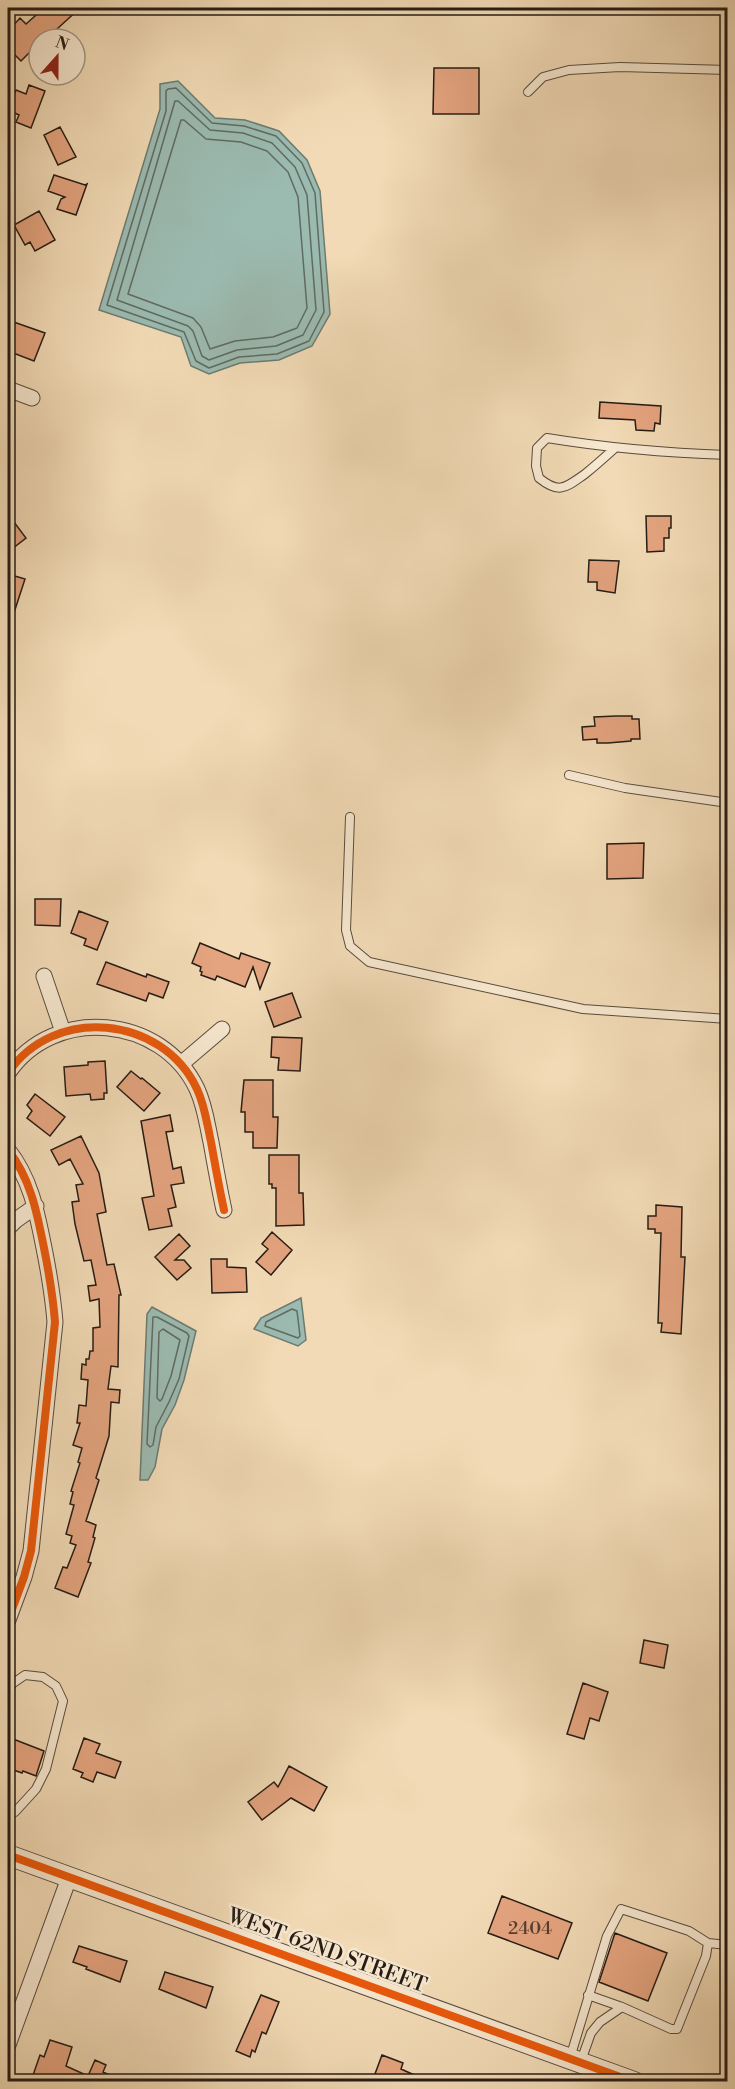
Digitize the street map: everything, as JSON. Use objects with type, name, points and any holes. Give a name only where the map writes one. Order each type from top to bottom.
[{"type":"street","points":[[8,389],[32,398]]},
{"type":"street","points":[[44,976],[63,1032]]},
{"type":"street","points":[[8,1073],[30,1049],[63,1032],[84,1027],[113,1027],[127,1030],[166,1049],[181,1064],[197,1088],[203,1104],[224,1210]]},
{"type":"street","points":[[181,1064],[222,1029]]},
{"type":"street","points":[[8,1150],[26,1179],[36,1206],[54,1299],[55,1326],[31,1551],[8,1620]]},
{"type":"street","points":[[8,1228],[25,1212],[36,1206]]},
{"type":"street","name":"WEST 62ND STREET","points":[[8,1855],[634,2082]]},
{"type":"street","points":[[8,2045],[69,1878]]},
{"type":"lane","points":[[528,92],[543,77],[569,70],[620,67],[728,70]]},
{"type":"lane","points":[[615,448],[572,486],[561,488],[549,486],[539,478],[536,466],[537,448],[547,438],[658,453],[728,455]]},
{"type":"lane","points":[[569,775],[625,788],[728,803]]},
{"type":"lane","points":[[350,817],[346,930],[351,946],[369,962],[583,1009],[728,1019]]},
{"type":"lane","points":[[8,1693],[12,1684],[25,1675],[43,1677],[56,1686],[63,1701],[46,1769],[36,1789],[15,1812],[8,1815]]},
{"type":"lane","points":[[575,2060],[588,1995],[608,1936],[621,1909],[689,1931],[708,1943],[728,1945]]},
{"type":"lane","points":[[588,1995],[671,2029],[677,2029],[706,1956],[708,1943]]},
{"type":"lane","points":[[575,2060],[591,2032],[600,2022],[622,2007]]},
{"type":"water","points":[[178,81],[215,118],[245,120],[279,131],[307,160],[320,191],[330,314],[312,346],[279,360],[240,363],[209,374],[191,366],[181,337],[99,310],[160,109],[160,84]]},
{"type":"water","points":[[301,1298],[306,1340],[298,1346],[254,1329],[261,1318]]},
{"type":"water","points":[[152,1307],[196,1331],[184,1380],[175,1405],[162,1429],[155,1467],[148,1480],[140,1480],[147,1314]]},
{"type":"building","points":[[44,8],[80,8],[59,27],[27,27],[27,55],[21,61],[8,48],[8,42],[13,36],[8,31],[20,18],[26,24]]},
{"type":"building","points":[[434,68],[479,68],[479,114],[433,114]]},
{"type":"building","points":[[28,87],[45,91],[31,128],[16,122],[19,115],[8,110],[16,90],[26,94]]},
{"type":"building","points":[[60,127],[76,157],[58,165],[44,135]]},
{"type":"building","points":[[54,175],[87,184],[76,215],[57,209],[61,199],[65,197],[48,191]]},
{"type":"building","points":[[39,211],[55,240],[35,251],[30,242],[25,245],[14,225]]},
{"type":"building","points":[[8,320],[45,333],[34,361],[8,351]]},
{"type":"building","points":[[600,402],[661,406],[660,424],[655,423],[654,431],[636,430],[635,420],[599,418]]},
{"type":"building","points":[[8,514],[26,538],[8,552]]},
{"type":"building","points":[[646,516],[671,516],[669,538],[664,538],[664,551],[647,552]]},
{"type":"building","points":[[589,560],[619,561],[615,593],[597,590],[597,582],[588,582]]},
{"type":"building","points":[[8,574],[25,579],[10,625],[8,625]]},
{"type":"building","points":[[632,716],[632,719],[639,719],[640,739],[608,743],[597,743],[597,739],[583,740],[582,727],[595,726],[594,717]]},
{"type":"building","points":[[644,843],[643,878],[607,879],[607,844]]},
{"type":"building","points":[[35,899],[61,899],[60,926],[35,925]]},
{"type":"building","points":[[79,911],[108,922],[97,950],[84,945],[86,939],[71,933]]},
{"type":"building","points":[[200,943],[239,959],[241,953],[270,963],[260,989],[253,967],[245,987],[217,976],[215,980],[201,975],[201,967],[192,963]]},
{"type":"building","points":[[106,962],[146,977],[147,974],[169,982],[163,998],[149,993],[146,1001],[97,984]]},
{"type":"building","points":[[292,993],[301,1017],[274,1027],[265,1002]]},
{"type":"building","points":[[272,1037],[302,1038],[300,1071],[278,1070],[279,1058],[271,1057]]},
{"type":"building","points":[[105,1061],[107,1093],[104,1093],[104,1099],[91,1100],[90,1094],[66,1096],[64,1067]]},
{"type":"building","points":[[131,1071],[160,1093],[144,1111],[117,1087]]},
{"type":"building","points":[[244,1080],[273,1080],[273,1117],[278,1117],[277,1148],[253,1148],[253,1132],[245,1132],[245,1112],[241,1112]]},
{"type":"building","points":[[35,1094],[65,1117],[50,1136],[27,1118],[32,1111],[27,1105]]},
{"type":"building","points":[[170,1115],[173,1131],[166,1132],[173,1169],[181,1167],[184,1183],[171,1185],[176,1207],[168,1209],[172,1226],[149,1230],[142,1198],[154,1196],[141,1121]]},
{"type":"building","points":[[81,1136],[99,1173],[106,1212],[97,1214],[107,1265],[114,1264],[121,1295],[119,1295],[118,1367],[111,1366],[108,1389],[120,1390],[119,1403],[111,1402],[109,1436],[96,1478],[99,1480],[86,1521],[96,1525],[88,1562],[91,1563],[78,1597],[55,1588],[63,1567],[67,1568],[76,1545],[70,1543],[72,1536],[66,1534],[74,1505],[70,1504],[73,1492],[71,1491],[82,1448],[73,1445],[80,1423],[77,1423],[79,1405],[86,1406],[88,1380],[81,1379],[82,1364],[86,1365],[90,1351],[93,1351],[93,1328],[100,1327],[99,1299],[90,1301],[88,1286],[96,1285],[91,1260],[84,1261],[75,1224],[72,1202],[79,1201],[76,1185],[83,1184],[70,1159],[59,1165],[51,1150]]},
{"type":"building","points":[[269,1155],[299,1155],[299,1193],[303,1193],[304,1225],[276,1226],[276,1188],[272,1188],[272,1184],[269,1184]]},
{"type":"building","points":[[656,1205],[682,1207],[681,1257],[685,1257],[681,1334],[661,1332],[662,1323],[658,1323],[661,1233],[655,1233],[655,1229],[648,1229],[648,1216],[656,1216]]},
{"type":"building","points":[[272,1232],[292,1250],[271,1275],[256,1262],[268,1249],[262,1244]]},
{"type":"building","points":[[179,1234],[190,1246],[175,1260],[184,1260],[191,1268],[177,1280],[155,1257]]},
{"type":"building","points":[[211,1259],[227,1259],[227,1267],[246,1268],[247,1292],[212,1293]]},
{"type":"building","points":[[644,1640],[668,1645],[664,1668],[640,1663]]},
{"type":"building","points":[[583,1683],[608,1692],[599,1721],[590,1718],[584,1739],[567,1734]]},
{"type":"building","points":[[8,1737],[44,1751],[36,1776],[8,1768]]},
{"type":"building","points":[[84,1738],[100,1744],[96,1753],[121,1762],[115,1778],[97,1772],[93,1782],[81,1777],[83,1773],[73,1769]]},
{"type":"building","points":[[289,1766],[327,1787],[314,1811],[291,1798],[262,1820],[248,1802],[274,1782],[278,1787]]},
{"type":"building","points":[[502,1896],[572,1923],[558,1959],[488,1933]]},
{"type":"building","points":[[615,1933],[667,1953],[648,2001],[599,1982]]},
{"type":"building","points":[[79,1946],[127,1961],[120,1982],[73,1962]]},
{"type":"building","points":[[165,1972],[213,1987],[206,2008],[159,1989]]},
{"type":"building","points":[[261,1995],[279,2002],[266,2034],[262,2032],[255,2052],[252,2050],[250,2057],[236,2051]]},
{"type":"building","points":[[50,2040],[72,2047],[66,2066],[88,2076],[95,2060],[106,2065],[103,2072],[125,2082],[42,2082],[32,2078],[40,2055],[44,2057]]},
{"type":"building","points":[[382,2055],[403,2063],[401,2069],[430,2082],[372,2082]]},
{"type":"cycle path","points":[[8,1073],[28,1051],[52,1036],[79,1029],[107,1028],[134,1033],[159,1046],[181,1064],[200,1095],[224,1210]]},
{"type":"cycle path","points":[[8,1150],[28,1185],[36,1209],[55,1322],[31,1551],[8,1620]]},
{"type":"cycle path","points":[[8,1855],[634,2082]]}]
